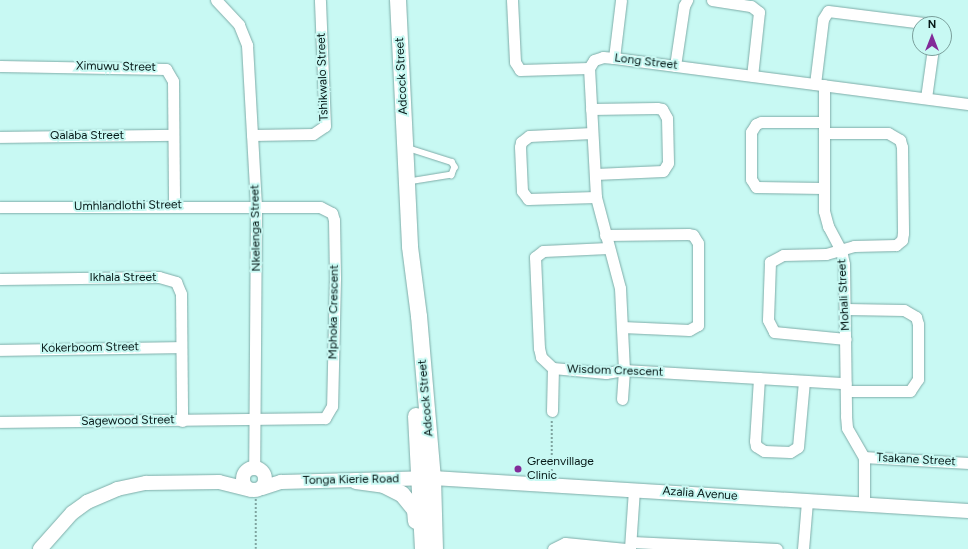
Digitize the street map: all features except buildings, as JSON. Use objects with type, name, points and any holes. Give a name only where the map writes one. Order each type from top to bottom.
[{"type":"main road","name":"Adcock Street","points":[[398,0],[410,247],[420,316],[427,478],[435,549]]},
{"type":"main road","name":"Adcock Street","points":[[423,549],[427,478]]},
{"type":"main road","points":[[356,481],[384,485],[402,494],[411,503],[416,516],[419,549]]},
{"type":"street","name":"Nkelenga Street","points":[[216,0],[239,25],[247,45],[256,206],[255,470]]},
{"type":"street","name":"Tshikwalo Street","points":[[252,135],[313,134],[325,126],[320,0]]},
{"type":"street","points":[[512,0],[515,62],[520,70],[589,68],[596,197],[608,248],[618,275],[624,370],[622,399]]},
{"type":"street","points":[[614,58],[622,0]]},
{"type":"street","points":[[675,66],[684,6],[687,0]]},
{"type":"street","points":[[712,0],[751,6],[759,12],[752,76]]},
{"type":"street","name":"Mohali Street","points":[[864,457],[847,428],[844,264],[841,250],[828,226],[823,188],[824,122],[820,85],[822,19],[828,11],[912,22]]},
{"type":"street","points":[[926,98],[932,56]]},
{"type":"street","name":"Long Street","points":[[589,68],[594,60],[603,57],[614,58],[968,104]]},
{"type":"street","name":"Ximuwu Street","points":[[0,66],[166,69],[173,81],[174,205]]},
{"type":"street","points":[[591,108],[657,108],[662,109],[667,118],[668,163],[663,171],[595,174]]},
{"type":"street","points":[[823,188],[756,187],[751,179],[751,132],[756,124],[761,122],[824,122]]},
{"type":"street","points":[[592,133],[529,136],[524,138],[520,147],[522,191],[528,199],[596,197]]},
{"type":"street","points":[[824,134],[888,134],[900,140],[902,147],[902,240],[889,247],[854,246],[826,254],[776,256],[768,268],[768,320],[774,332],[781,334],[846,339]]},
{"type":"street","name":"Qalaba Street","points":[[0,137],[173,135]]},
{"type":"street","name":"Umhlandlothi Street","points":[[0,207],[174,205],[256,206]]},
{"type":"street","name":"Mphoka Crescent","points":[[256,206],[326,208],[334,220],[335,278],[330,412],[318,419],[256,420]]},
{"type":"street","points":[[605,235],[688,234],[693,235],[698,243],[698,325],[689,330],[622,327]]},
{"type":"street","name":"Wisdom Crescent","points":[[608,248],[543,251],[535,257],[539,348],[544,360],[553,368],[606,373],[624,370],[759,378],[804,381],[846,387],[910,391],[916,386],[918,379],[918,324],[911,312],[904,310],[846,309]]},
{"type":"street","name":"Ikhala Street","points":[[0,279],[170,278],[176,282],[181,294],[182,421]]},
{"type":"street","name":"Kokerboom Street","points":[[0,350],[181,347]]},
{"type":"street","points":[[552,411],[553,368]]},
{"type":"street","points":[[759,378],[755,441],[756,446],[764,451],[790,452],[798,448],[804,381]]},
{"type":"street","name":"Sagewood Street","points":[[0,422],[256,420]]},
{"type":"street","points":[[864,457],[864,504]]},
{"type":"street","name":"Tsakane Street","points":[[864,457],[968,463]]},
{"type":"street","points":[[219,482],[255,470]]},
{"type":"street","points":[[255,470],[243,480],[256,489]]},
{"type":"street","points":[[255,470],[265,479],[256,489]]},
{"type":"street","name":"Tonga Kierie Road","points":[[255,470],[281,482]]},
{"type":"street","name":"Tonga Kierie Road","points":[[256,489],[281,482],[427,478]]},
{"type":"street","name":"Azalia Avenue","points":[[427,478],[968,511]]},
{"type":"street","points":[[40,549],[72,514],[102,494],[146,483],[219,482],[256,489]]},
{"type":"street","points":[[629,547],[634,490]]},
{"type":"street","points":[[803,549],[807,501]]},
{"type":"street","points":[[553,549],[565,543],[629,547],[777,549]]},
{"type":"lane","points":[[406,147],[452,162],[455,167],[452,175],[407,182]]},
{"type":"path","points":[[552,411],[552,485]]},
{"type":"path","points":[[256,489],[256,549]]},
{"type":"place","name":"Greenvillage Clinic","points":[[518,469]]}]
